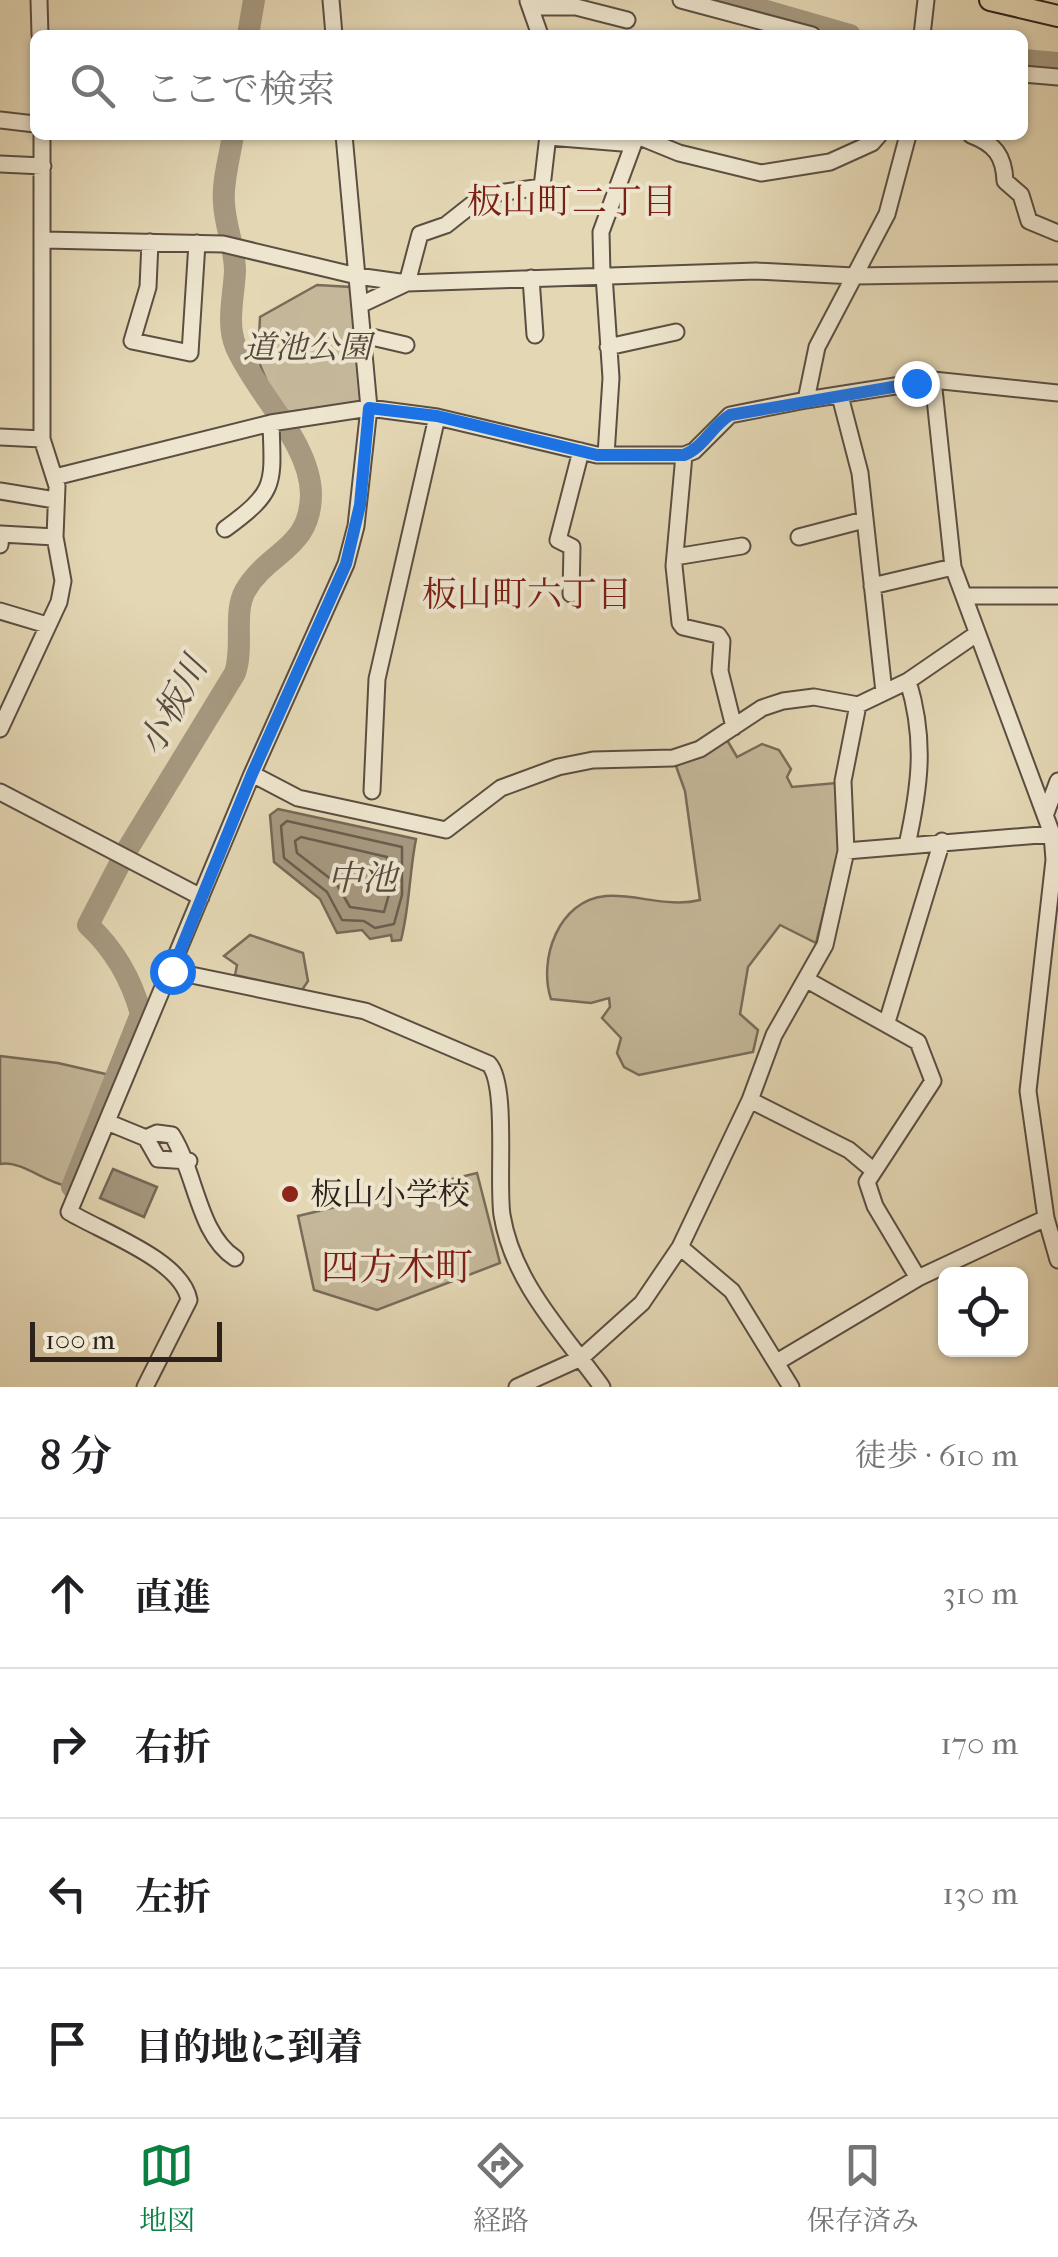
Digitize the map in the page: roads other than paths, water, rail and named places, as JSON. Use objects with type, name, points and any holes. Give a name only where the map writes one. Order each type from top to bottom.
[{"type":"main road","points":[[990,0],[1013,2],[1058,16]]},
{"type":"street","points":[[40,0],[40,30]]},
{"type":"street","points":[[331,0],[334,30]]},
{"type":"street","points":[[681,0],[793,30]]},
{"type":"street","points":[[923,30],[926,0]]},
{"type":"street","points":[[538,30],[529,4],[576,7],[627,20]]},
{"type":"street","points":[[1028,74],[1058,77]]},
{"type":"street","points":[[0,120],[30,123]]},
{"type":"street","points":[[0,730],[60,602],[63,581],[54,537],[55,477],[42,439],[42,140]]},
{"type":"street","points":[[145,1387],[189,1300],[187,1287],[150,1255],[69,1212],[252,774],[346,564],[360,505],[369,408],[344,140]]},
{"type":"street","points":[[360,306],[407,283],[420,234],[446,225],[484,195],[542,187],[548,140]]},
{"type":"street","points":[[586,140],[622,144],[629,140]]},
{"type":"street","points":[[606,455],[608,347],[601,232],[635,140]]},
{"type":"street","points":[[646,140],[679,154],[761,173],[830,162],[870,140]]},
{"type":"street","points":[[806,400],[816,347],[887,214],[907,140]]},
{"type":"street","points":[[984,140],[1004,160],[1005,181],[1021,194],[1029,220],[1058,233]]},
{"type":"street","points":[[0,164],[43,166]]},
{"type":"street","points":[[45,240],[223,244],[357,276],[407,283],[756,272],[854,276],[1058,273]]},
{"type":"street","points":[[150,242],[148,287],[132,341],[190,353],[197,243]]},
{"type":"street","points":[[531,278],[535,335]]},
{"type":"street","points":[[608,347],[676,332]]},
{"type":"street","points":[[362,335],[406,345]]},
{"type":"street","points":[[55,477],[271,423],[369,408],[437,416],[606,455],[684,455],[694,452],[716,423],[730,415],[806,400],[924,382],[1058,393]]},
{"type":"street","points":[[924,382],[953,567],[975,635],[1052,834],[1054,860],[1028,1091],[1046,1218],[1058,1260]]},
{"type":"street","points":[[840,396],[860,473],[884,692]]},
{"type":"street","points":[[372,791],[377,679],[437,416]]},
{"type":"street","points":[[225,529],[260,504],[268,490],[272,471],[271,423]]},
{"type":"street","points":[[0,436],[42,439]]},
{"type":"street","points":[[571,594],[572,547],[558,540],[581,450]]},
{"type":"street","points":[[684,455],[675,557],[683,627],[718,635],[722,641],[720,672],[734,727]]},
{"type":"street","points":[[0,490],[55,500]]},
{"type":"street","points":[[799,537],[864,520]]},
{"type":"street","points":[[0,545],[1,534],[54,537]]},
{"type":"street","points":[[675,557],[742,546]]},
{"type":"street","points":[[872,586],[953,567]]},
{"type":"street","points":[[964,596],[1058,596]]},
{"type":"street","points":[[0,611],[47,625]]},
{"type":"street","points":[[252,774],[298,798],[446,830],[501,788],[531,776],[593,760],[672,758],[700,749],[762,708],[783,701],[814,697],[858,705],[908,681],[975,635]]},
{"type":"street","points":[[907,845],[915,808],[921,724],[908,681]]},
{"type":"street","points":[[517,1387],[582,1358],[642,1303],[680,1248],[750,1100],[774,1035],[825,945],[846,851],[843,781],[858,705]]},
{"type":"street","points":[[1046,813],[1058,781]]},
{"type":"street","points":[[0,792],[201,897]]},
{"type":"street","points":[[846,851],[1052,834]]},
{"type":"street","points":[[888,1022],[942,841]]},
{"type":"street","points":[[172,971],[365,1011],[488,1064],[498,1090],[503,1220],[527,1284],[602,1387]]},
{"type":"street","points":[[808,980],[918,1042],[933,1081],[868,1182],[876,1206],[918,1278]]},
{"type":"street","points":[[750,1100],[850,1150],[874,1171]]},
{"type":"street","points":[[107,1122],[146,1138],[158,1159],[188,1161]]},
{"type":"street","points":[[146,1138],[158,1133],[172,1135],[188,1161],[212,1236],[235,1258]]},
{"type":"street","points":[[777,1362],[918,1278],[1046,1218]]},
{"type":"street","points":[[680,1248],[732,1291],[791,1387]]},
{"type":"water","name":"中池","points":[[278,809],[416,839],[401,940],[392,941],[391,935],[370,939],[362,930],[337,933],[320,899],[274,862],[270,815]]},
{"type":"water","points":[[113,1169],[157,1187],[144,1217],[100,1198]]},
{"type":"waterway","name":"小板川","points":[[249,30],[254,0]]},
{"type":"waterway","points":[[728,0],[833,30]]},
{"type":"waterway","points":[[1028,60],[1058,63]]},
{"type":"waterway","name":"小板川","points":[[72,1187],[141,1014],[121,966],[88,925],[127,850],[235,673],[245,591],[296,538],[309,512],[311,494],[302,456],[245,365],[233,338],[235,262],[224,195],[232,140]]},
{"type":"place","name":"板山小学校","points":[[290,1194]]},
{"type":"district","name":"板山町二丁目","points":[[572,201]]},
{"type":"district","name":"板山町六丁目","points":[[527,594]]},
{"type":"district","name":"四方木町","points":[[397,1267]]},
{"type":"park label","name":"道池公園","points":[[307,347]]}]
